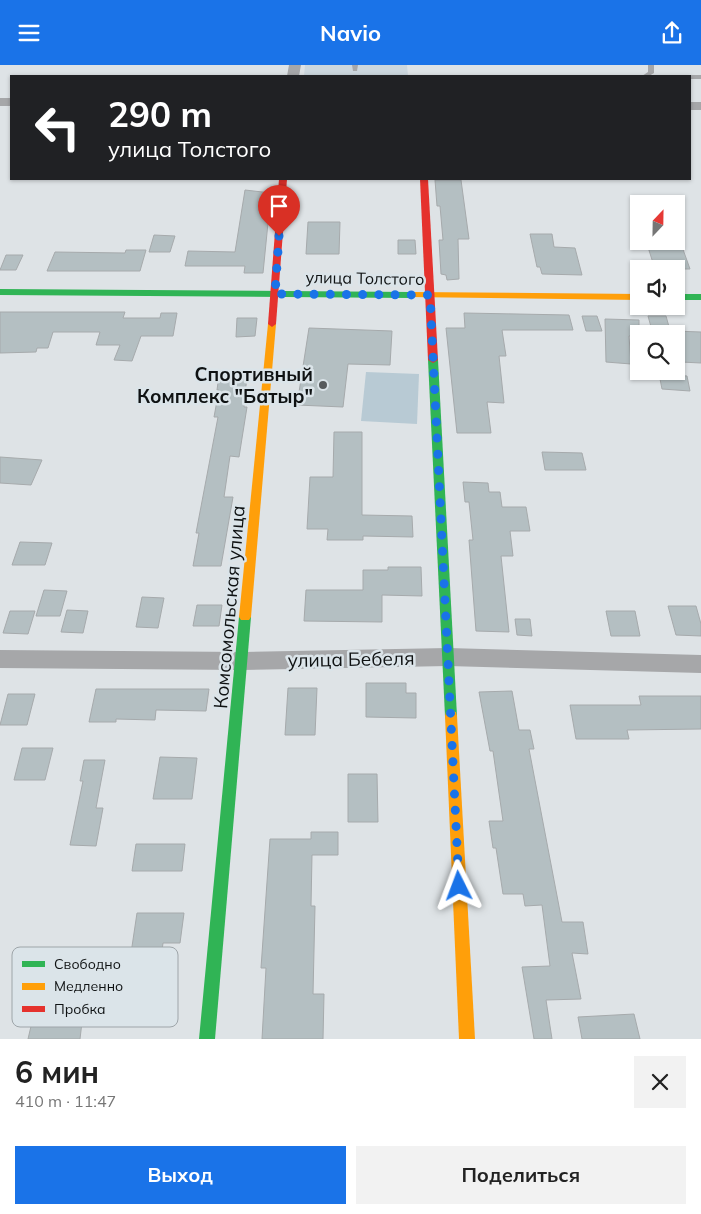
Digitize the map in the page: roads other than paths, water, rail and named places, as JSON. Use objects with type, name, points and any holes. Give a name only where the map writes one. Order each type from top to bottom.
[{"type":"street","name":"Комсомольская улица","points":[[207,1039],[275,294],[283,180]]},
{"type":"street","points":[[424,180],[467,1039]]},
{"type":"street","name":"улица Толстого","points":[[0,292],[630,297]]},
{"type":"street","points":[[685,297],[701,297]]},
{"type":"street","name":"улица Бебеля","points":[[0,659],[242,661],[448,657],[701,664]]},
{"type":"place","name":"Спортивный Комплекс \"Батыр\"","points":[[323,385]]}]
